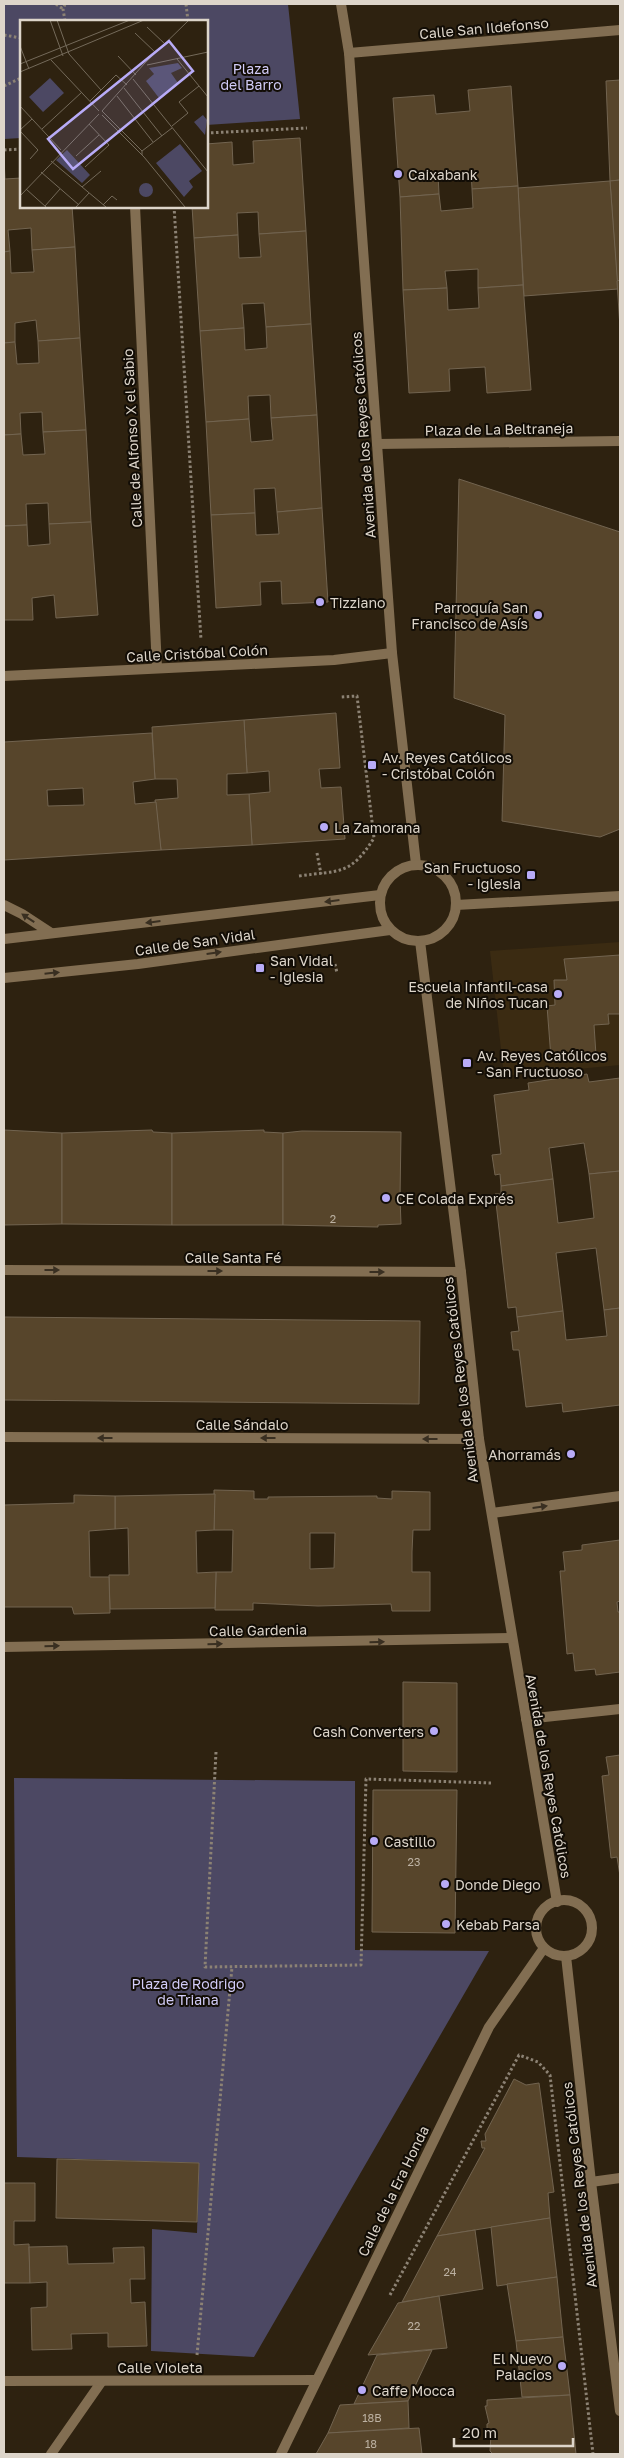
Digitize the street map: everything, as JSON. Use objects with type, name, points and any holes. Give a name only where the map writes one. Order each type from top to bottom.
[{"type":"street","name":"Avenida de los Reyes Católicos","points":[[341,4],[349,53],[392,653],[416,864]]},
{"type":"street","name":"Calle San Ildefonso","points":[[349,53],[620,30]]},
{"type":"street","name":"Calle de Alfonso X el Sabio","points":[[135,208],[157,668]]},
{"type":"street","name":"Plaza de La Beltraneja","points":[[377,444],[620,441]]},
{"type":"street","name":"Calle Cristóbal Colón","points":[[4,676],[334,660],[392,653]]},
{"type":"street","points":[[416,864],[428,866],[440,872],[449,880],[454,892],[456,905],[454,918],[447,928],[437,936],[412,942],[400,938],[390,930],[383,920],[379,907],[380,895],[385,883],[393,873],[404,867],[416,864]]},
{"type":"street","name":"Calle de San Vidal","points":[[4,939],[380,895]]},
{"type":"street","points":[[456,905],[620,896]]},
{"type":"street","points":[[4,905],[51,933]]},
{"type":"street","name":"Calle de San Vidal","points":[[4,978],[138,964],[390,930]]},
{"type":"street","name":"Avenida de los Reyes Católicos","points":[[420,941],[461,1272],[479,1438],[556,1902]]},
{"type":"street","name":"Calle Santa Fé","points":[[4,1270],[461,1272]]},
{"type":"street","name":"Calle Sándalo","points":[[4,1438],[479,1438]]},
{"type":"street","points":[[492,1513],[620,1496]]},
{"type":"street","name":"Calle Gardenia","points":[[4,1647],[374,1642],[512,1638]]},
{"type":"street","points":[[526,1719],[620,1710]]},
{"type":"street","points":[[556,1902],[573,1902],[587,1912],[590,1920],[591,1936],[587,1944],[574,1954],[566,1956],[551,1953],[540,1942],[536,1926],[543,1910],[556,1902]]},
{"type":"street","name":"Calle de la Era Honda","points":[[281,2454],[315,2380],[489,2027],[544,1948]]},
{"type":"street","name":"Avenida de los Reyes Católicos","points":[[566,1956],[591,2182],[619,2387],[620,2411]]},
{"type":"street","points":[[591,2182],[620,2178]]},
{"type":"street","name":"Calle Violeta","points":[[4,2381],[315,2380]]},
{"type":"street","points":[[51,2454],[102,2381]]},
{"type":"path","points":[[56,4],[63,9]]},
{"type":"path","points":[[65,4],[63,9],[65,20]]},
{"type":"path","points":[[186,4],[188,20]]},
{"type":"path","points":[[4,35],[20,38]]},
{"type":"path","points":[[4,86],[20,78]]},
{"type":"path","points":[[208,133],[307,128]]},
{"type":"path","points":[[4,150],[20,149]]},
{"type":"path","points":[[174,208],[201,644]]},
{"type":"path","points":[[341,697],[357,696],[374,838]]},
{"type":"path","points":[[216,1752],[205,1967],[361,1965],[366,1779],[492,1783]]},
{"type":"path","points":[[194,2380],[232,1967]]},
{"type":"path","points":[[389,2298],[519,2055],[538,2062],[550,2075],[593,2454]]},
{"type":"shaded area","points":[[620,942],[620,1065],[504,1076],[490,951]]},
{"type":"green space","name":"Plaza del Barro","points":[[4,4],[288,4],[300,119],[208,125],[208,20],[20,20],[20,138],[4,139]]},
{"type":"green space","name":"Plaza de Rodrigo de Triana","points":[[14,1778],[355,1781],[355,1950],[489,1951],[254,2357],[151,2351],[152,2229],[197,2233],[199,2163],[17,2157]]},
{"type":"building","points":[[620,80],[620,180],[610,181],[606,81]]},
{"type":"building","points":[[511,86],[518,186],[472,189],[471,171],[438,174],[439,194],[400,197],[393,98],[434,95],[436,114],[470,111],[468,90]]},
{"type":"building","points":[[300,138],[306,231],[259,234],[258,212],[237,213],[238,235],[194,238],[192,208],[208,208],[208,144],[232,142],[233,165],[254,163],[253,141]]},
{"type":"building","points":[[4,158],[5,179],[20,178],[20,208],[72,208],[75,247],[32,250],[31,228],[8,230],[10,251],[4,252]]},
{"type":"building","points":[[620,180],[620,280],[617,281],[610,181]]},
{"type":"building","points":[[610,181],[618,289],[524,296],[518,188]]},
{"type":"building","points":[[518,186],[523,285],[478,288],[478,269],[445,271],[447,288],[403,290],[400,197],[439,194],[441,211],[473,208],[472,189]]},
{"type":"building","points":[[306,231],[311,324],[266,327],[264,303],[242,304],[244,328],[200,331],[194,238],[238,235],[239,258],[261,257],[259,234]]},
{"type":"building","points":[[75,247],[80,338],[38,341],[36,320],[15,323],[15,342],[4,343],[4,252],[10,251],[11,273],[34,272],[32,250]]},
{"type":"building","points":[[620,280],[620,328],[617,281]]},
{"type":"building","points":[[523,285],[531,390],[487,393],[485,367],[449,369],[450,391],[409,393],[403,290],[447,288],[448,310],[479,308],[478,288]]},
{"type":"building","points":[[311,324],[317,415],[271,418],[270,395],[248,396],[249,419],[206,422],[200,331],[244,328],[245,350],[267,348],[266,327]]},
{"type":"building","points":[[80,338],[86,430],[43,432],[42,412],[20,413],[21,434],[4,435],[4,343],[15,342],[17,364],[39,363],[38,341]]},
{"type":"building","points":[[317,415],[322,508],[277,512],[275,488],[254,489],[255,513],[211,515],[206,422],[249,419],[251,442],[273,440],[271,418]]},
{"type":"building","points":[[86,430],[91,522],[49,524],[48,503],[26,504],[27,525],[4,526],[4,435],[21,434],[23,455],[45,454],[43,432]]},
{"type":"building","name":"Parroquía San Francisco de Asís","points":[[459,479],[620,532],[620,829],[600,837],[502,821],[505,715],[454,698]]},
{"type":"building","points":[[322,508],[328,602],[282,604],[281,581],[260,582],[261,605],[216,608],[211,515],[255,513],[256,535],[279,534],[277,512]]},
{"type":"building","points":[[91,522],[98,615],[56,618],[54,595],[32,598],[33,620],[4,620],[4,526],[27,525],[28,546],[50,544],[49,524]]},
{"type":"building","points":[[336,713],[340,768],[319,769],[321,788],[341,787],[345,839],[252,845],[249,794],[270,792],[269,771],[247,773],[244,720]]},
{"type":"building","points":[[244,720],[247,773],[227,774],[227,795],[249,794],[252,845],[161,850],[155,800],[178,798],[177,779],[155,779],[152,727]]},
{"type":"building","points":[[152,733],[155,779],[133,782],[135,804],[156,802],[161,850],[4,860],[4,742]],"holes":[[[83,788],[84,805],[48,806],[47,790]]]},
{"type":"building","points":[[620,955],[620,1014],[608,1014],[609,1024],[594,1025],[596,1055],[551,1058],[547,1006],[555,1005],[554,980],[567,980],[564,959]]},
{"type":"building","points":[[587,1074],[589,1082],[620,1078],[620,1171],[589,1174],[584,1143],[549,1148],[553,1179],[501,1186],[500,1174],[495,1175],[492,1155],[501,1154],[494,1095],[529,1090],[528,1083]]},
{"type":"building","points":[[4,1130],[62,1133],[62,1224],[4,1225]]},
{"type":"building","points":[[152,1130],[153,1132],[172,1133],[172,1225],[62,1224],[62,1133]]},
{"type":"building","points":[[264,1130],[264,1132],[283,1133],[283,1225],[172,1225],[172,1133]]},
{"type":"building","points":[[302,1131],[401,1132],[401,1224],[378,1225],[378,1227],[283,1225],[283,1133]]},
{"type":"building","points":[[620,1171],[620,1308],[604,1310],[596,1248],[556,1253],[563,1311],[517,1317],[516,1307],[508,1308],[495,1194],[501,1194],[501,1186],[553,1179],[558,1223],[594,1218],[589,1174]]},
{"type":"building","points":[[620,1308],[620,1405],[563,1412],[562,1403],[526,1407],[519,1350],[513,1350],[511,1332],[519,1331],[517,1317],[563,1311],[566,1340],[607,1336],[604,1310]]},
{"type":"building","points":[[4,1317],[420,1321],[419,1404],[4,1400]]},
{"type":"building","points":[[214,1490],[254,1491],[254,1499],[268,1499],[268,1497],[377,1496],[377,1498],[392,1499],[392,1491],[430,1492],[430,1530],[413,1530],[412,1572],[430,1572],[430,1611],[392,1611],[391,1604],[318,1606],[253,1603],[253,1610],[215,1610],[216,1572],[232,1572],[233,1530],[214,1530]],"holes":[[[310,1533],[335,1533],[334,1568],[310,1569]]]},
{"type":"building","points":[[215,1494],[214,1530],[196,1531],[197,1573],[216,1572],[215,1608],[110,1609],[109,1575],[129,1575],[128,1528],[115,1529],[115,1496]]},
{"type":"building","points":[[74,1495],[115,1496],[115,1529],[89,1531],[90,1577],[109,1577],[110,1613],[74,1614],[72,1607],[4,1607],[4,1505],[74,1503]]},
{"type":"building","points":[[620,1540],[620,1601],[617,1602],[618,1612],[620,1612],[620,1672],[596,1675],[595,1669],[575,1671],[573,1653],[567,1654],[560,1571],[565,1571],[563,1552],[582,1550],[582,1545]]},
{"type":"building","points":[[403,1682],[457,1683],[457,1772],[403,1771]]},
{"type":"building","points":[[620,1755],[620,1876],[617,1857],[611,1858],[602,1776],[609,1775],[606,1757]]},
{"type":"building","points":[[373,1790],[457,1790],[455,1933],[372,1932]]},
{"type":"building","points":[[514,2079],[526,2085],[539,2083],[554,2192],[548,2193],[550,2218],[437,2236],[485,2148],[482,2148],[481,2141],[486,2141],[485,2134]]},
{"type":"building","points":[[57,2159],[199,2163],[197,2222],[56,2218]]},
{"type":"building","points":[[4,2183],[35,2183],[35,2221],[14,2221],[14,2245],[29,2244],[30,2283],[4,2283]]},
{"type":"building","points":[[550,2218],[557,2277],[497,2286],[491,2227]]},
{"type":"building","points":[[475,2230],[483,2289],[402,2302],[437,2236]]},
{"type":"building","points":[[67,2246],[68,2264],[114,2263],[113,2248],[144,2247],[145,2279],[130,2279],[131,2303],[145,2302],[147,2346],[108,2347],[108,2333],[71,2334],[72,2349],[32,2350],[31,2308],[47,2307],[47,2282],[30,2283],[29,2247]]},
{"type":"building","points":[[557,2277],[563,2337],[516,2341],[507,2284]]},
{"type":"building","points":[[439,2296],[447,2348],[368,2355],[398,2303]]},
{"type":"building","points":[[563,2337],[570,2395],[522,2397],[516,2341]]},
{"type":"building","points":[[432,2350],[408,2401],[354,2404],[377,2355]]},
{"type":"building","points":[[570,2395],[576,2454],[493,2454],[490,2451],[491,2434],[487,2434],[487,2424],[489,2423],[485,2406],[487,2406],[487,2400]]},
{"type":"building","points":[[408,2401],[409,2428],[328,2433],[340,2405]]},
{"type":"building","points":[[419,2428],[422,2454],[316,2454],[328,2433]]},
{"type":"place","name":"Caixabank","points":[[398,174]]},
{"type":"place","name":"Tizziano","points":[[320,602]]},
{"type":"place","name":"Parroquía San Francisco de Asís","points":[[538,615]]},
{"type":"place","name":"Av. Reyes Católicos - Cristóbal Colón","points":[[372,765]]},
{"type":"place","name":"La Zamorana","points":[[324,827]]},
{"type":"place","name":"San Fructuoso - Iglesia","points":[[531,875]]},
{"type":"place","name":"San Vidal - Iglesia","points":[[260,968]]},
{"type":"place","name":"Escuela Infantil-casa de Niños Tucan","points":[[558,994]]},
{"type":"place","name":"Av. Reyes Católicos - San Fructuoso","points":[[467,1063]]},
{"type":"place","name":"CE Colada Exprés","points":[[386,1198]]},
{"type":"place","name":"Ahorramás","points":[[571,1454]]},
{"type":"place","name":"Cash Converters","points":[[434,1731]]},
{"type":"place","name":"Castillo","points":[[374,1841]]},
{"type":"place","name":"Donde Diego","points":[[445,1884]]},
{"type":"place","name":"Kebab Parsa","points":[[446,1924]]},
{"type":"place","name":"El Nuevo Palacios","points":[[562,2366]]},
{"type":"place","name":"Caffe Mocca","points":[[362,2390]]}]
